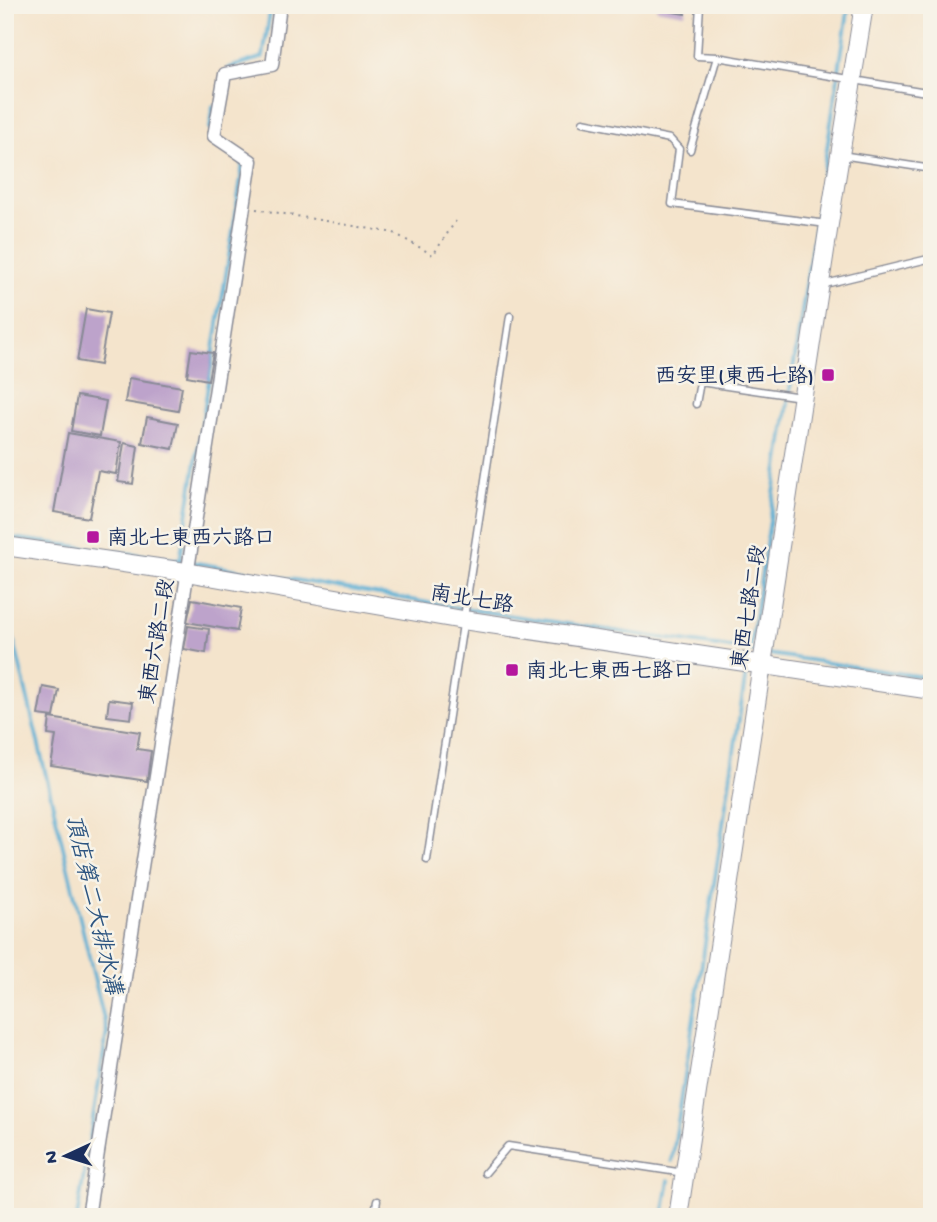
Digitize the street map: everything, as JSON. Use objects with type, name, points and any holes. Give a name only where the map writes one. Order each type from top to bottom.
[{"type":"street","name":"東西六路二段","points":[[88,1217],[251,161],[214,136],[225,74],[272,65],[281,5]]},
{"type":"street","name":"東西七路二段","points":[[678,1217],[864,5]]},
{"type":"street","name":"南北七路","points":[[10,547],[186,572],[463,620],[932,690]]},
{"type":"lane","points":[[701,5],[697,55],[932,93]]},
{"type":"lane","points":[[690,150],[717,57]]},
{"type":"lane","points":[[583,121],[670,139],[679,149],[672,204],[829,224]]},
{"type":"lane","points":[[839,155],[932,169]]},
{"type":"lane","points":[[820,285],[932,257]]},
{"type":"lane","points":[[427,860],[510,316]]},
{"type":"lane","points":[[696,404],[700,383],[803,397]]},
{"type":"lane","points":[[485,1173],[508,1146],[686,1173]]},
{"type":"lane","points":[[374,1217],[377,1201]]},
{"type":"path","points":[[244,207],[394,233],[433,256],[457,219]]},
{"type":"building","points":[[657,5],[686,5],[685,14],[656,9]]},
{"type":"building","points":[[86,309],[109,313],[100,365],[77,361]]},
{"type":"building","points":[[191,350],[213,353],[208,380],[187,376]]},
{"type":"building","points":[[129,378],[182,387],[178,411],[125,402]]},
{"type":"building","points":[[77,396],[106,401],[100,436],[71,431]]},
{"type":"building","points":[[147,417],[178,423],[173,449],[142,443]]},
{"type":"building","points":[[68,433],[121,442],[116,474],[98,471],[89,518],[54,512]]},
{"type":"building","points":[[124,443],[138,446],[133,484],[118,482]]},
{"type":"building","points":[[192,599],[241,608],[237,631],[187,622]]},
{"type":"building","points":[[188,626],[209,629],[206,653],[184,649]]},
{"type":"building","points":[[43,687],[59,690],[54,717],[38,715]]},
{"type":"building","points":[[109,699],[133,702],[131,719],[107,716]]},
{"type":"building","points":[[50,718],[140,732],[137,749],[151,751],[147,781],[51,766],[56,736],[48,735]]},
{"type":"waterway","points":[[229,68],[263,57],[271,5]]},
{"type":"waterway","points":[[750,650],[849,5]]},
{"type":"waterway","points":[[210,129],[213,106]]},
{"type":"waterway","points":[[212,140],[224,150]]},
{"type":"waterway","points":[[180,560],[236,212],[243,163],[239,160]]},
{"type":"waterway","points":[[5,537],[180,560],[453,607],[757,652]]},
{"type":"waterway","name":"頂店第二大排水溝","points":[[5,603],[107,1032],[77,1217]]},
{"type":"waterway","points":[[768,654],[932,678]]},
{"type":"waterway","points":[[672,1161],[746,673]]},
{"type":"waterway","points":[[663,1217],[669,1180]]},
{"type":"place","name":"西安里(東西七路)","points":[[828,375]]},
{"type":"place","name":"南北七東西六路口","points":[[93,537]]},
{"type":"place","name":"南北七東西七路口","points":[[512,670]]}]
